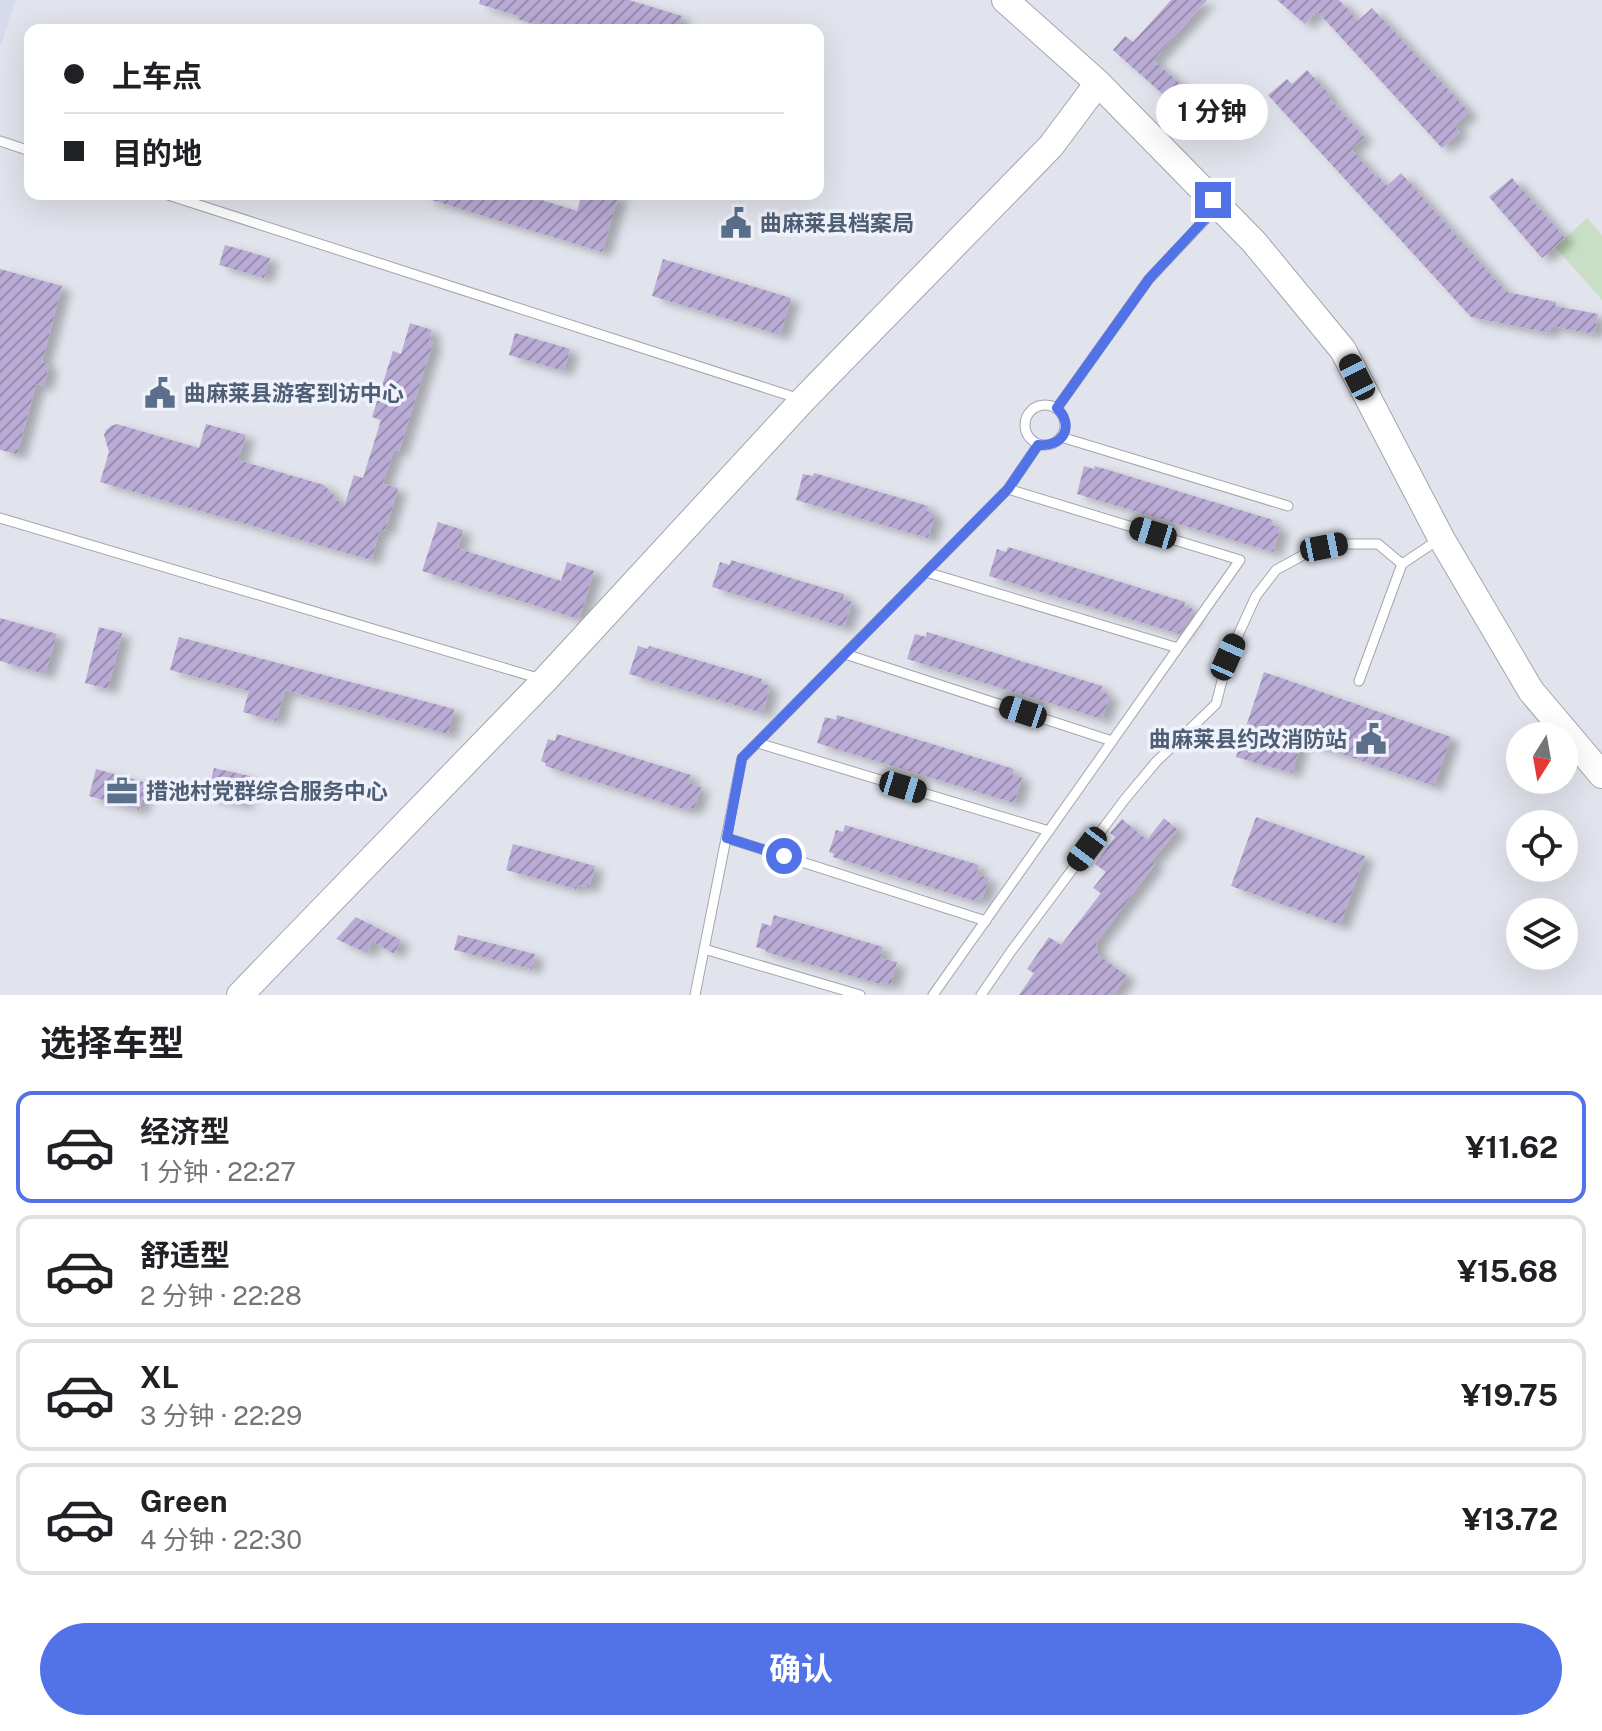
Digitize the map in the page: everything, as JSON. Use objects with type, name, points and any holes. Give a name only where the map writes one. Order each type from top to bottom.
[{"type":"street","points":[[1005,0],[1098,83],[1254,242],[1343,350],[1441,538],[1531,691],[1602,775]]},
{"type":"street","points":[[240,995],[545,680],[803,400],[1051,146],[1098,83]]},
{"type":"lane","points":[[0,141],[24,149]]},
{"type":"lane","points":[[184,200],[803,400]]},
{"type":"lane","points":[[1057,408],[1149,279],[1218,205]]},
{"type":"lane","points":[[1044,405],[1057,408],[1066,424],[1061,437],[1054,444],[1046,446],[1031,440],[1024,426],[1030,411],[1044,405]]},
{"type":"lane","points":[[1061,437],[1288,506]]},
{"type":"lane","points":[[695,995],[742,758],[1008,489],[1038,445]]},
{"type":"lane","points":[[933,995],[1240,560],[1008,489]]},
{"type":"lane","points":[[0,518],[545,680]]},
{"type":"lane","points":[[1359,681],[1402,564],[1441,538]]},
{"type":"lane","points":[[981,995],[1125,799],[1156,762],[1216,704],[1228,657],[1256,596],[1276,570],[1307,553],[1342,544],[1378,544],[1402,564]]},
{"type":"lane","points":[[926,572],[1178,648]]},
{"type":"lane","points":[[845,654],[1112,741]]},
{"type":"lane","points":[[758,743],[1049,831]]},
{"type":"lane","points":[[727,838],[986,921]]},
{"type":"lane","points":[[704,949],[860,995]]},
{"type":"shaded area","points":[[0,0],[16,0],[0,47]]},
{"type":"green space","points":[[1587,218],[1602,235],[1602,300],[1555,247]]},
{"type":"building","points":[[480,0],[629,0],[682,16],[680,24],[544,24],[534,21],[533,24],[518,19],[519,16],[479,4]]},
{"type":"building","points":[[1171,0],[1207,0],[1153,60],[1206,106],[1193,121],[1113,50],[1125,36],[1133,42]]},
{"type":"building","points":[[1277,0],[1339,0],[1358,21],[1372,8],[1469,112],[1454,126],[1460,132],[1442,148],[1317,11],[1305,24]]},
{"type":"building","points":[[1307,70],[1364,137],[1351,149],[1376,177],[1387,186],[1401,173],[1506,292],[1598,314],[1594,334],[1551,326],[1549,333],[1471,317],[1268,95],[1287,79],[1292,84]]},
{"type":"building","points":[[1512,178],[1565,238],[1542,258],[1489,197]]},
{"type":"building","points":[[432,200],[541,200],[577,211],[580,200],[617,200],[602,252]]},
{"type":"building","points":[[225,245],[270,258],[264,278],[219,265]]},
{"type":"building","points":[[663,259],[791,298],[780,335],[652,296]]},
{"type":"building","points":[[0,269],[62,286],[42,362],[49,365],[44,386],[36,384],[17,454],[0,450]]},
{"type":"building","points":[[410,323],[432,330],[429,340],[433,342],[399,451],[394,450],[384,479],[383,484],[398,488],[385,531],[380,529],[371,560],[100,482],[109,452],[104,435],[111,426],[117,424],[199,448],[206,424],[246,435],[238,460],[324,485],[344,507],[354,475],[363,478],[381,420],[372,417],[393,351],[401,354]]},
{"type":"building","points":[[515,333],[570,349],[564,371],[509,355]]},
{"type":"building","points":[[1084,466],[1094,469],[1095,466],[1273,520],[1271,525],[1280,527],[1273,552],[1077,494]]},
{"type":"building","points":[[814,473],[928,506],[927,511],[935,514],[928,538],[796,500],[803,474],[813,476]]},
{"type":"building","points":[[438,522],[463,530],[458,548],[561,581],[567,562],[594,571],[579,619],[422,571]]},
{"type":"building","points":[[1008,547],[1185,602],[1184,606],[1193,609],[1190,618],[1179,634],[989,576],[997,549],[1006,552]]},
{"type":"building","points":[[731,560],[844,594],[843,599],[852,602],[844,627],[712,587],[720,562],[730,565]]},
{"type":"building","points":[[0,618],[57,634],[45,674],[0,661]]},
{"type":"building","points":[[99,627],[122,633],[108,689],[85,683]]},
{"type":"building","points":[[927,632],[1102,686],[1101,692],[1110,695],[1102,719],[907,659],[915,634],[926,637]]},
{"type":"building","points":[[179,637],[454,709],[448,734],[285,690],[276,721],[243,712],[249,691],[170,670]]},
{"type":"building","points":[[638,646],[648,649],[649,646],[762,679],[761,683],[770,686],[763,713],[629,674]]},
{"type":"building","points":[[1264,672],[1451,737],[1434,786],[1301,740],[1292,773],[1236,757]]},
{"type":"building","points":[[837,715],[1014,769],[1012,775],[1022,777],[1014,803],[817,743],[825,717],[836,720]]},
{"type":"building","points":[[557,734],[691,775],[688,783],[701,787],[694,809],[688,807],[687,810],[545,766],[546,763],[541,761],[548,739],[555,741]]},
{"type":"building","points":[[214,768],[250,776],[244,804],[207,796]]},
{"type":"building","points":[[96,769],[147,783],[139,810],[89,796]]},
{"type":"building","points":[[1256,817],[1365,856],[1340,925],[1231,886]]},
{"type":"building","points":[[1164,818],[1178,830],[1151,861],[1155,864],[1096,943],[1098,955],[1127,976],[1113,995],[1019,995],[1034,973],[1027,969],[1049,937],[1061,945],[1101,893],[1093,888],[1106,872],[1095,864],[1115,837],[1110,833],[1122,819],[1147,840]]},
{"type":"building","points":[[845,825],[979,865],[976,874],[989,878],[982,900],[976,898],[975,901],[833,857],[834,854],[829,852],[836,830],[843,832]]},
{"type":"building","points":[[513,844],[595,866],[589,888],[578,885],[576,889],[506,870]]},
{"type":"building","points":[[774,915],[883,947],[880,958],[897,962],[891,984],[880,984],[756,947],[762,923],[771,926]]},
{"type":"building","points":[[356,917],[401,940],[394,954],[372,941],[367,953],[336,939]]},
{"type":"building","points":[[458,935],[535,954],[532,969],[454,950]]},
{"type":"place","name":"曲麻莱县档案局","points":[[736,223]]},
{"type":"place","name":"曲麻莱县游客到访中心","points":[[160,393]]},
{"type":"place","name":"曲麻莱县约改消防站","points":[[1371,739]]},
{"type":"place","name":"措池村党群综合服务中心","points":[[122,791]]},
{"type":"route","points":[[784,856],[727,838],[742,758],[1008,489],[1038,445],[1054,444],[1060,439],[1066,424],[1057,408],[1149,279],[1218,205],[1213,200]]}]
